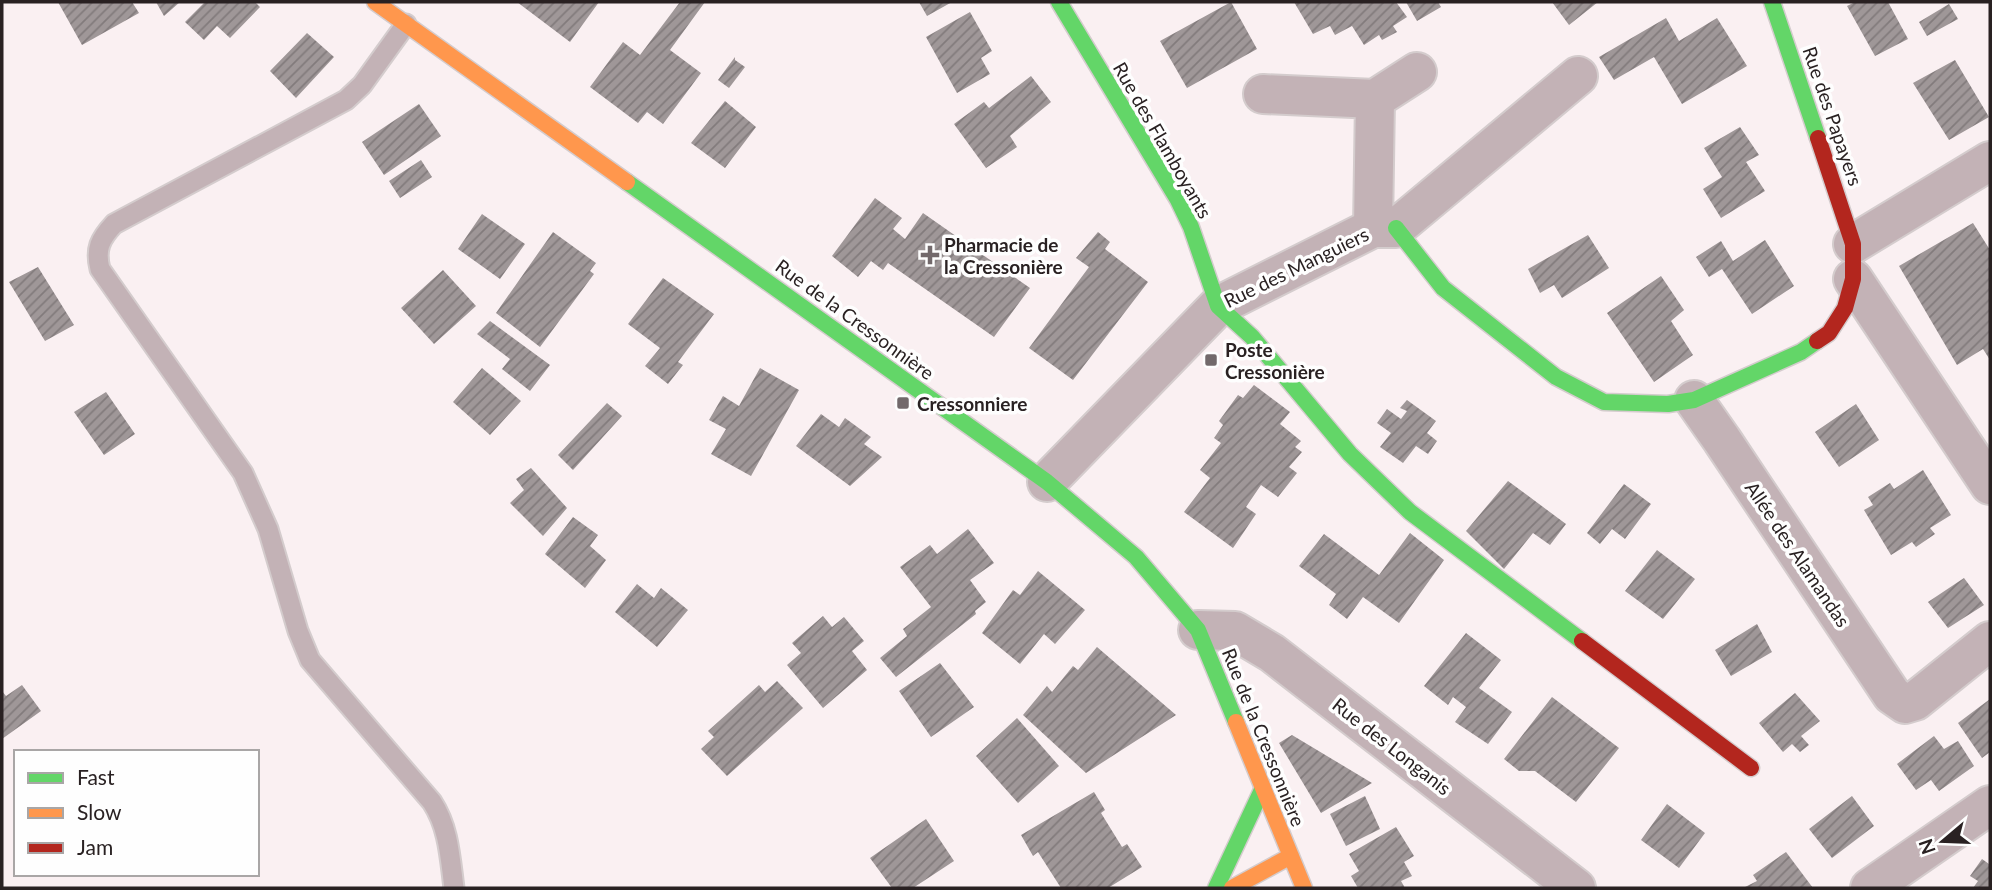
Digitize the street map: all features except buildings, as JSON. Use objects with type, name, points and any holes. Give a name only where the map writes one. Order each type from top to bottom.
[{"type":"main road","name":"Rue de la Cressonnière","points":[[375,2],[1047,482],[1136,557],[1198,630],[1304,888]]},
{"type":"main road","name":"Rue des Flamboyants","points":[[1059,2],[1178,200],[1191,227],[1218,306]]},
{"type":"main road","name":"Rue des Papayers","points":[[1772,2],[1853,261]]},
{"type":"main road","name":"Rue des Manguiers","points":[[1384,228],[1443,288],[1556,377],[1604,402],[1668,404],[1694,400],[1801,352],[1829,333],[1845,308],[1853,261]]},
{"type":"main road","points":[[1218,306],[1252,337],[1350,454],[1409,512],[1751,768]]},
{"type":"main road","points":[[1216,888],[1262,790]]},
{"type":"main road","points":[[1232,888],[1291,856]]},
{"type":"street","points":[[1263,94],[1375,99],[1417,72]]},
{"type":"street","points":[[1384,228],[1578,76]]},
{"type":"street","points":[[1375,99],[1384,228]]},
{"type":"street","points":[[1990,161],[1853,261],[1990,485]]},
{"type":"street","name":"Rue des Manguiers","points":[[1047,482],[1218,306],[1384,228]]},
{"type":"street","name":"Allée des Alamandas","points":[[1694,400],[1892,695],[1905,704],[1915,701],[1990,641]]},
{"type":"street","name":"Rue des Longanis","points":[[1198,630],[1234,631],[1272,653],[1576,888]]},
{"type":"street","points":[[1870,888],[1990,805]]},
{"type":"lane","points":[[406,24],[362,85],[346,100],[114,224],[102,237],[96,253],[100,269],[243,472],[268,529],[298,632],[310,660],[440,814],[446,828],[454,888]]},
{"type":"traffic: fast","points":[[1059,2],[1178,200],[1191,227],[1218,306],[1252,337],[1350,454],[1410,512],[1582,641]]},
{"type":"traffic: fast","points":[[1772,2],[1818,138]]},
{"type":"traffic: fast","points":[[627,182],[1047,482],[1136,557],[1198,630],[1236,722]]},
{"type":"traffic: fast","points":[[1396,228],[1443,288],[1556,377],[1604,402],[1668,404],[1694,400],[1801,352],[1817,341]]},
{"type":"traffic: fast","points":[[1216,888],[1262,790]]},
{"type":"traffic: slow","points":[[375,2],[627,182]]},
{"type":"traffic: slow","points":[[1236,722],[1304,888]]},
{"type":"traffic: slow","points":[[1232,888],[1291,856]]},
{"type":"traffic: jam","points":[[1817,341],[1829,333],[1845,308],[1853,279],[1853,244],[1818,138]]},
{"type":"traffic: jam","points":[[1582,641],[1751,768]]},
{"type":"place","name":"Pharmacie de la Cressonière","points":[[930,255]]},
{"type":"place","name":"Poste Cressonière","points":[[1211,360]]},
{"type":"place","name":"Cressonniere","points":[[903,403]]}]
